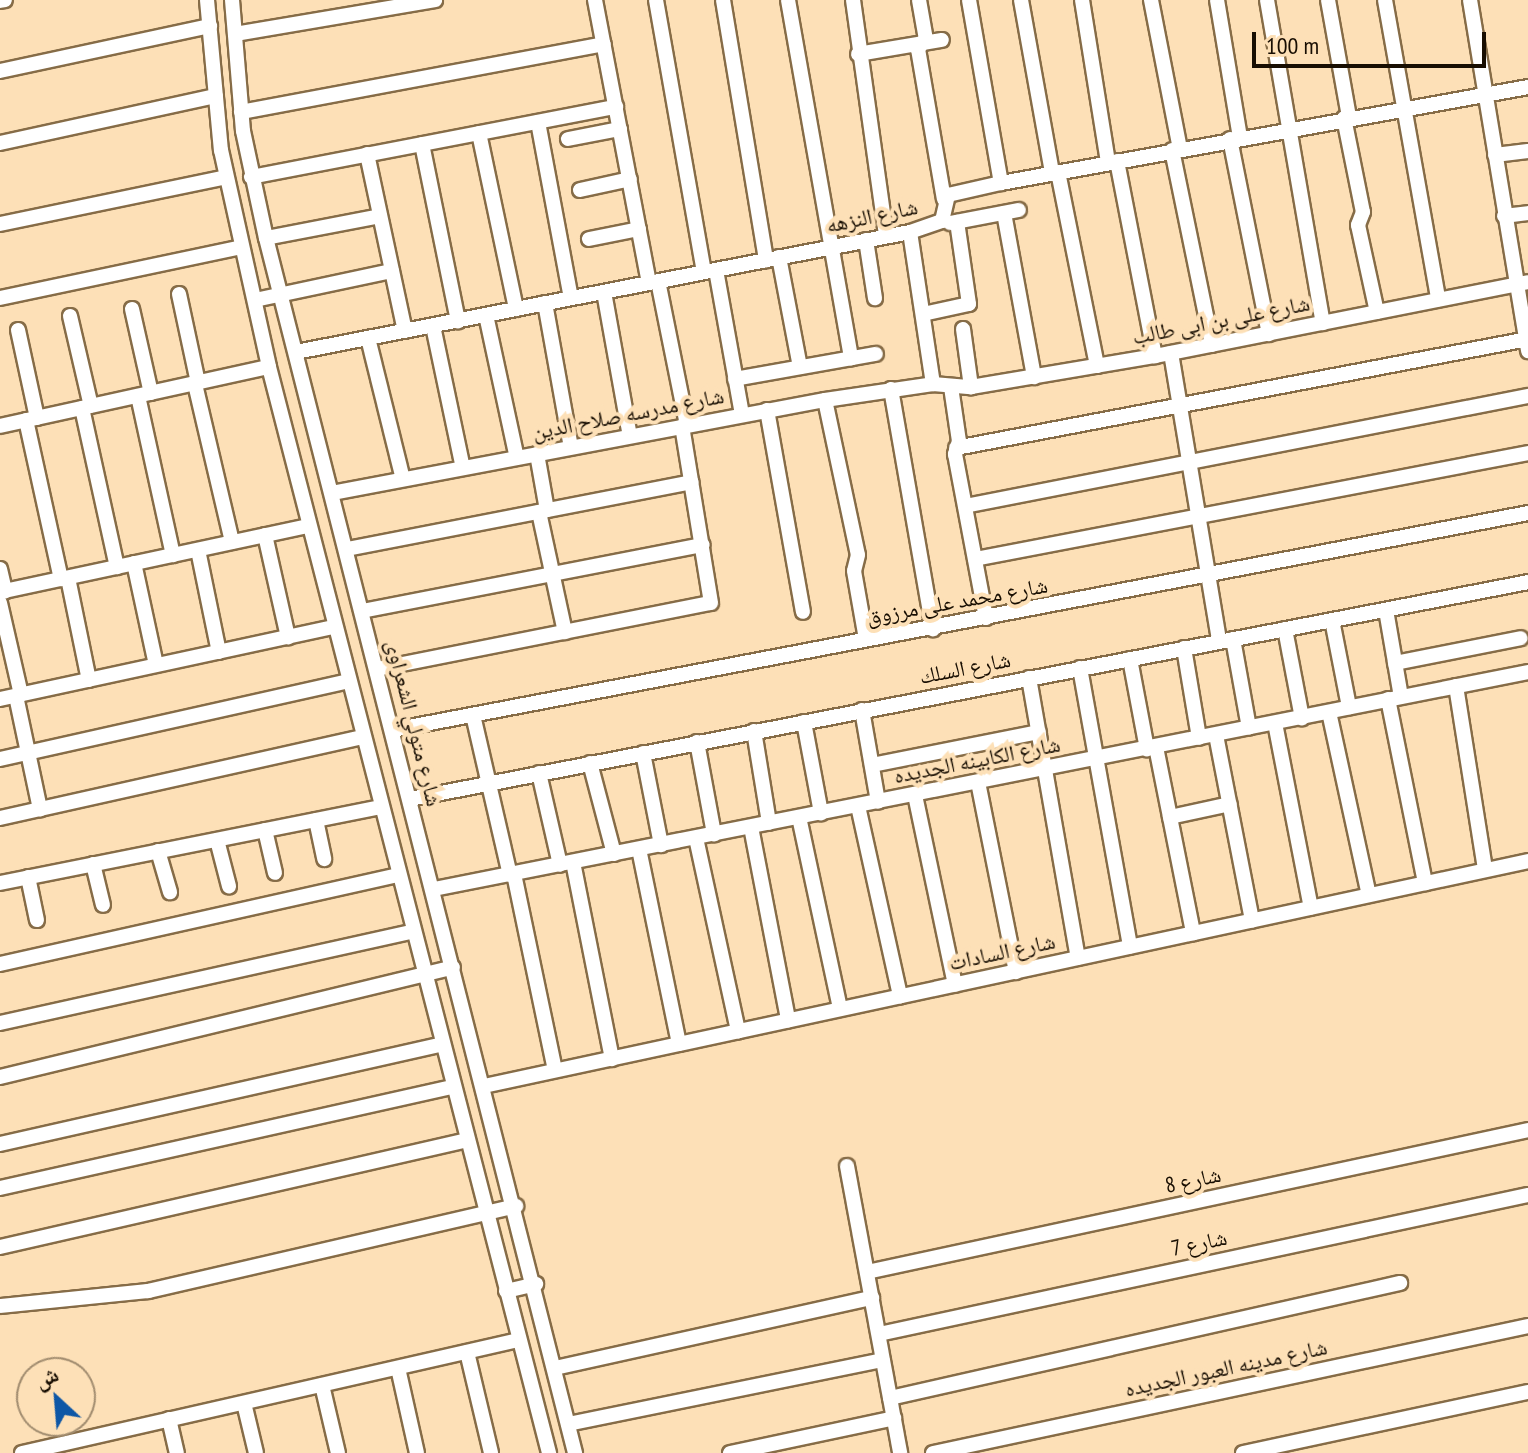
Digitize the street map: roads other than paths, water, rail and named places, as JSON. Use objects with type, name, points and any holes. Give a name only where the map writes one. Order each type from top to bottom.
[{"type":"street","points":[[207,0],[226,177],[269,367],[549,1453]]},
{"type":"street","name":"شارع متولي الشعراوى","points":[[232,0],[241,112],[251,177],[536,1284],[575,1453]]},
{"type":"street","points":[[235,34],[435,0]]},
{"type":"street","points":[[377,669],[707,605],[712,598],[684,426],[654,282],[639,229],[595,0]]},
{"type":"street","points":[[656,0],[742,415]]},
{"type":"street","points":[[723,0],[773,259],[800,367]]},
{"type":"street","points":[[788,0],[851,358]]},
{"type":"street","points":[[853,0],[858,54],[886,236]]},
{"type":"street","points":[[919,0],[926,38],[920,43]]},
{"type":"street","points":[[969,0],[1001,183]]},
{"type":"street","points":[[1021,0],[1097,366]]},
{"type":"street","points":[[1082,0],[1113,162],[1163,355],[1180,405],[1208,577],[1249,728]]},
{"type":"street","points":[[1151,0],[1212,345]]},
{"type":"street","points":[[1217,0],[1235,138],[1269,334]]},
{"type":"street","points":[[1267,0],[1323,323]]},
{"type":"street","points":[[1328,0],[1363,212],[1358,225],[1377,312]]},
{"type":"street","points":[[1385,0],[1438,299]]},
{"type":"street","points":[[956,448],[1527,343],[1522,283],[1504,216],[1470,0]]},
{"type":"street","points":[[0,71],[210,26]]},
{"type":"street","points":[[858,54],[942,40]]},
{"type":"street","points":[[920,43],[944,199]]},
{"type":"street","points":[[241,112],[604,44]]},
{"type":"street","name":"شارع النزهه","points":[[296,352],[910,232],[949,222],[944,199],[1001,183],[1347,117],[1528,87]]},
{"type":"street","points":[[0,143],[216,96]]},
{"type":"street","points":[[251,177],[616,107]]},
{"type":"street","points":[[538,122],[571,298]]},
{"type":"street","points":[[568,139],[620,129]]},
{"type":"street","points":[[479,133],[516,309]]},
{"type":"street","points":[[422,144],[458,321]]},
{"type":"street","points":[[1495,155],[1528,151]]},
{"type":"street","points":[[367,154],[405,331]]},
{"type":"street","points":[[0,224],[226,177]]},
{"type":"street","points":[[580,190],[630,179]]},
{"type":"street","points":[[923,314],[969,304],[949,222],[1012,212],[1034,377]]},
{"type":"street","points":[[1504,216],[1528,213]]},
{"type":"street","points":[[266,238],[380,216]]},
{"type":"street","points":[[589,239],[639,229]]},
{"type":"street","points":[[910,232],[933,384]]},
{"type":"street","points":[[866,240],[875,298]]},
{"type":"street","points":[[0,298],[241,247]]},
{"type":"street","points":[[255,300],[392,271]]},
{"type":"street","name":"شارع على بن ابى طالب","points":[[933,384],[971,387],[1163,355],[1522,283]]},
{"type":"street","points":[[604,292],[630,436]]},
{"type":"street","points":[[179,294],[232,542]]},
{"type":"street","points":[[545,303],[571,447]]},
{"type":"street","points":[[132,309],[173,555]]},
{"type":"street","points":[[486,315],[517,458]]},
{"type":"street","points":[[70,316],[117,567]]},
{"type":"street","points":[[433,326],[463,468]]},
{"type":"street","points":[[963,329],[971,387]]},
{"type":"street","points":[[18,330],[32,419],[89,680]]},
{"type":"street","points":[[368,338],[403,479]]},
{"type":"street","points":[[735,379],[876,354]]},
{"type":"street","points":[[0,426],[269,367]]},
{"type":"street","name":"شارع مدرسه صلاح الدين","points":[[332,493],[767,410],[933,384]]},
{"type":"street","points":[[951,387],[956,448],[986,618]]},
{"type":"street","points":[[891,389],[933,629]]},
{"type":"street","points":[[965,506],[1528,396]]},
{"type":"street","points":[[825,400],[858,555],[854,571],[866,639]]},
{"type":"street","points":[[767,410],[803,612]]},
{"type":"street","points":[[975,559],[1528,453]]},
{"type":"street","points":[[537,454],[543,511],[565,632]]},
{"type":"street","points":[[347,549],[692,482]]},
{"type":"street","name":"شارع محمد على مرزوق","points":[[393,730],[1208,577],[1528,513]]},
{"type":"street","points":[[2,595],[308,526]]},
{"type":"street","points":[[265,535],[288,637]]},
{"type":"street","points":[[362,611],[703,545]]},
{"type":"street","points":[[198,550],[219,652]]},
{"type":"street","points":[[134,563],[156,665]]},
{"type":"street","points":[[0,569],[18,695],[40,809]]},
{"type":"street","name":"شارع السلك","points":[[410,799],[1528,582]]},
{"type":"street","points":[[1386,610],[1395,663],[1394,698],[1425,883]]},
{"type":"street","points":[[1332,620],[1349,707]]},
{"type":"street","points":[[0,699],[334,627]]},
{"type":"street","points":[[1285,629],[1302,718]]},
{"type":"street","points":[[1395,663],[1521,638]]},
{"type":"street","points":[[1184,648],[1199,738]]},
{"type":"street","points":[[1130,659],[1170,817],[1193,933]]},
{"type":"street","points":[[1080,668],[1130,947]]},
{"type":"street","name":"شارع الكابينه الجديده","points":[[434,889],[1528,672]]},
{"type":"street","points":[[1029,678],[1078,958]]},
{"type":"street","points":[[0,759],[348,681]]},
{"type":"street","points":[[1456,686],[1485,870]]},
{"type":"street","points":[[862,710],[878,802]]},
{"type":"street","points":[[1329,712],[1369,895]]},
{"type":"street","points":[[473,715],[555,1070]]},
{"type":"street","points":[[804,722],[821,813]]},
{"type":"street","points":[[1275,723],[1311,908]]},
{"type":"street","points":[[754,731],[769,823]]},
{"type":"street","points":[[872,765],[1039,732]]},
{"type":"street","points":[[1216,735],[1252,921]]},
{"type":"street","points":[[0,818],[363,737]]},
{"type":"street","points":[[697,742],[714,834]]},
{"type":"street","points":[[643,753],[661,845]]},
{"type":"street","points":[[590,763],[614,854]]},
{"type":"street","points":[[539,773],[567,864],[612,1059]]},
{"type":"street","points":[[978,782],[1016,972]]},
{"type":"street","points":[[915,795],[955,985]]},
{"type":"street","points":[[1170,817],[1230,804]]},
{"type":"street","points":[[858,806],[900,996]]},
{"type":"street","points":[[0,883],[381,807]]},
{"type":"street","points":[[799,817],[840,1009]]},
{"type":"street","points":[[316,820],[324,859]]},
{"type":"street","points":[[751,827],[788,1020]]},
{"type":"street","points":[[265,830],[275,873]]},
{"type":"street","points":[[696,838],[738,1031]]},
{"type":"street","points":[[217,840],[229,886]]},
{"type":"street","points":[[639,849],[679,1044]]},
{"type":"street","points":[[158,851],[170,892]]},
{"type":"street","name":"شارع السادات","points":[[484,1086],[1528,861]]},
{"type":"street","points":[[93,864],[103,905]]},
{"type":"street","points":[[0,964],[399,875]]},
{"type":"street","points":[[28,877],[37,920]]},
{"type":"street","points":[[0,1023],[414,931]]},
{"type":"street","points":[[0,1077],[453,967]]},
{"type":"street","points":[[0,1144],[443,1044]]},
{"type":"street","points":[[0,1188],[453,1087]]},
{"type":"street","name":"شارع 8","points":[[867,1272],[1528,1130]]},
{"type":"street","points":[[0,1247],[467,1140]]},
{"type":"street","points":[[847,1166],[900,1453]]},
{"type":"street","name":"شارع 7","points":[[879,1334],[1528,1195]]},
{"type":"street","points":[[0,1306],[148,1291],[516,1206]]},
{"type":"street","points":[[890,1398],[1400,1283]]},
{"type":"street","points":[[506,1291],[536,1284]]},
{"type":"street","points":[[555,1368],[872,1298]]},
{"type":"street","name":"شارع مدينه العبور الجديده","points":[[933,1453],[1528,1326]]},
{"type":"street","points":[[96,1437],[518,1340]]},
{"type":"street","points":[[467,1352],[491,1453]]},
{"type":"street","points":[[568,1424],[883,1360]]},
{"type":"street","points":[[398,1368],[417,1453]]},
{"type":"street","points":[[322,1385],[338,1453]]},
{"type":"street","points":[[1243,1453],[1528,1392]]},
{"type":"street","points":[[244,1403],[256,1453]]},
{"type":"street","points":[[730,1453],[894,1418]]},
{"type":"street","points":[[169,1419],[177,1453]]},
{"type":"street","points":[[22,1453],[94,1437],[97,1453]]}]
